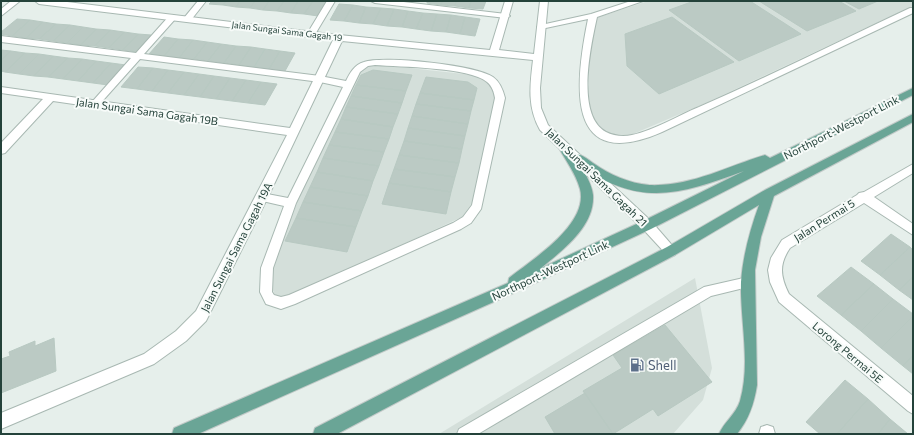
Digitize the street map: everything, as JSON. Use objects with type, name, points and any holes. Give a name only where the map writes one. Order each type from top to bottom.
[{"type":"main road","name":"Northport-Westport Link","points":[[180,434],[502,292],[647,225],[913,91]]},
{"type":"main road","points":[[322,434],[670,252],[769,193],[913,118]]},
{"type":"main road","points":[[577,158],[610,179],[624,185],[655,190],[671,190],[687,186],[806,144]]},
{"type":"main road","points":[[502,292],[570,234],[586,209],[588,195],[585,186],[564,148]]},
{"type":"main road","points":[[727,434],[744,412],[751,382],[748,282],[753,239],[769,193]]},
{"type":"street","points":[[1,14],[16,1]]},
{"type":"street","name":"Jalan Sungai Sama Gagah 19","points":[[38,1],[188,18],[339,38],[537,57]]},
{"type":"street","points":[[494,52],[510,1]]},
{"type":"street","name":"Jalan Sungai Sama Gagah 21","points":[[544,1],[537,57],[535,88],[536,108],[544,127],[564,148],[577,158],[647,225],[670,252]]},
{"type":"street","name":"Jalan Sungai Sama Gagah 19A","points":[[1,421],[149,359],[181,336],[201,316],[262,197],[339,38]]},
{"type":"street","name":"Jalan Sungai Sama Gagah 19B","points":[[1,90],[294,132]]},
{"type":"street","points":[[1,150],[51,97]]},
{"type":"street","name":"Jalan Permai 5","points":[[784,298],[776,281],[774,267],[777,256],[786,244],[863,196],[913,168]]},
{"type":"street","points":[[863,196],[913,230]]},
{"type":"street","name":"Lorong Permai 5E","points":[[784,298],[913,406]]},
{"type":"lane","points":[[188,18],[202,1]]},
{"type":"lane","points":[[311,34],[331,1]]},
{"type":"lane","points":[[375,1],[506,16]]},
{"type":"lane","points":[[541,27],[593,16],[639,1]]},
{"type":"lane","points":[[593,16],[586,48],[583,104],[588,119],[600,133],[612,138],[627,140],[708,107],[913,10]]},
{"type":"lane","points":[[95,104],[173,17]]},
{"type":"lane","points":[[1,39],[320,79],[349,85]]},
{"type":"lane","points":[[375,62],[470,72],[480,74],[492,81],[498,90],[500,98],[477,206],[467,220],[457,226],[308,294],[281,303],[270,300],[267,296],[265,279],[267,268],[291,203],[349,85],[357,68],[364,64],[375,62]]},
{"type":"lane","points":[[262,197],[291,203]]},
{"type":"lane","points":[[464,434],[708,292],[748,282]]},
{"type":"shaded area","points":[[648,1],[913,1],[913,6],[706,103],[626,137],[612,135],[603,131],[593,118],[588,105],[590,45],[596,18]]},
{"type":"shaded area","points":[[373,64],[473,75],[488,81],[495,91],[496,98],[475,199],[462,217],[289,297],[280,297],[274,294],[271,282],[272,271],[297,202],[361,69]]},
{"type":"shaded area","points":[[695,278],[712,368],[703,400],[673,434],[439,434]]},
{"type":"building","points":[[212,1],[226,1],[223,5],[209,4]]},
{"type":"building","points":[[226,1],[240,1],[236,7],[223,5]]},
{"type":"building","points":[[240,1],[255,1],[250,8],[236,7]]},
{"type":"building","points":[[255,1],[269,1],[263,10],[250,8]]},
{"type":"building","points":[[269,1],[284,1],[277,11],[263,10]]},
{"type":"building","points":[[284,1],[298,1],[291,13],[277,11]]},
{"type":"building","points":[[298,1],[313,1],[304,14],[291,13]]},
{"type":"building","points":[[313,1],[327,1],[318,16],[304,14]]},
{"type":"building","points":[[427,1],[442,1],[441,5],[427,3]]},
{"type":"building","points":[[442,1],[456,1],[455,6],[441,5]]},
{"type":"building","points":[[456,1],[471,1],[469,8],[455,6]]},
{"type":"building","points":[[471,1],[486,1],[483,9],[469,8]]},
{"type":"building","points":[[694,1],[750,1],[801,34],[739,61],[669,10]]},
{"type":"building","points":[[759,1],[839,1],[856,11],[807,31]]},
{"type":"building","points":[[844,1],[878,1],[859,9]]},
{"type":"building","points":[[339,4],[353,5],[344,21],[330,20]]},
{"type":"building","points":[[353,5],[366,7],[359,23],[344,21]]},
{"type":"building","points":[[366,7],[381,8],[373,24],[359,23]]},
{"type":"building","points":[[381,8],[394,9],[387,26],[373,24]]},
{"type":"building","points":[[394,9],[408,11],[402,27],[387,26]]},
{"type":"building","points":[[408,11],[423,13],[416,29],[402,27]]},
{"type":"building","points":[[423,13],[437,14],[431,31],[416,29]]},
{"type":"building","points":[[437,14],[451,15],[446,32],[431,31]]},
{"type":"building","points":[[451,15],[465,17],[460,34],[446,32]]},
{"type":"building","points":[[465,17],[480,19],[475,36],[460,34]]},
{"type":"building","points":[[672,17],[734,62],[659,94],[627,66],[625,34]]},
{"type":"building","points":[[17,19],[30,20],[12,36],[1,34],[1,32]]},
{"type":"building","points":[[30,20],[43,22],[26,38],[12,36]]},
{"type":"building","points":[[43,22],[56,24],[39,39],[26,38]]},
{"type":"building","points":[[56,24],[70,25],[53,41],[39,39]]},
{"type":"building","points":[[70,25],[83,27],[67,43],[53,41]]},
{"type":"building","points":[[83,27],[96,29],[81,45],[67,43]]},
{"type":"building","points":[[96,29],[110,30],[95,46],[81,45]]},
{"type":"building","points":[[110,30],[124,32],[109,48],[95,46]]},
{"type":"building","points":[[124,32],[138,34],[123,50],[109,48]]},
{"type":"building","points":[[138,34],[151,35],[137,52],[123,50]]},
{"type":"building","points":[[164,37],[178,39],[164,56],[149,54]]},
{"type":"building","points":[[178,39],[193,40],[179,58],[164,56]]},
{"type":"building","points":[[193,40],[207,42],[194,59],[179,58]]},
{"type":"building","points":[[207,42],[221,44],[208,61],[194,59]]},
{"type":"building","points":[[221,44],[236,46],[224,63],[208,61]]},
{"type":"building","points":[[236,46],[251,47],[239,65],[224,63]]},
{"type":"building","points":[[251,47],[265,49],[254,67],[239,65]]},
{"type":"building","points":[[265,49],[280,51],[269,69],[254,67]]},
{"type":"building","points":[[1,50],[11,51],[1,60]]},
{"type":"building","points":[[11,51],[25,53],[5,72],[1,71],[1,60]]},
{"type":"building","points":[[280,51],[295,53],[285,71],[269,69]]},
{"type":"building","points":[[25,53],[39,54],[19,74],[5,72]]},
{"type":"building","points":[[39,54],[53,56],[34,76],[19,74]]},
{"type":"building","points":[[53,56],[68,58],[48,77],[34,76]]},
{"type":"building","points":[[68,58],[82,59],[63,79],[48,77]]},
{"type":"building","points":[[82,59],[96,61],[78,81],[63,79]]},
{"type":"building","points":[[96,61],[111,63],[93,83],[78,81]]},
{"type":"building","points":[[111,63],[126,65],[108,85],[93,83]]},
{"type":"building","points":[[138,67],[153,68],[137,89],[121,87]]},
{"type":"building","points":[[153,68],[168,70],[152,91],[137,89]]},
{"type":"building","points":[[168,70],[184,72],[168,93],[152,91]]},
{"type":"building","points":[[373,70],[412,75],[406,91],[356,85],[361,75]]},
{"type":"building","points":[[184,72],[199,74],[184,95],[168,93]]},
{"type":"building","points":[[199,74],[214,76],[200,97],[184,95]]},
{"type":"building","points":[[214,76],[230,78],[216,99],[200,97]]},
{"type":"building","points":[[426,77],[468,82],[477,88],[474,100],[420,93]]},
{"type":"building","points":[[230,78],[246,80],[232,101],[216,99]]},
{"type":"building","points":[[246,80],[261,82],[248,103],[232,101]]},
{"type":"building","points":[[261,82],[277,84],[265,105],[248,103]]},
{"type":"building","points":[[356,85],[406,91],[402,103],[351,96]]},
{"type":"building","points":[[420,93],[474,100],[471,111],[416,104]]},
{"type":"building","points":[[351,96],[402,103],[398,114],[346,107]]},
{"type":"building","points":[[416,104],[471,111],[468,124],[412,116]]},
{"type":"building","points":[[346,107],[398,114],[393,127],[341,119]]},
{"type":"building","points":[[412,116],[468,124],[465,136],[408,128]]},
{"type":"building","points":[[341,119],[393,127],[389,139],[335,132]]},
{"type":"building","points":[[408,128],[465,136],[462,149],[404,141]]},
{"type":"building","points":[[335,132],[389,139],[384,152],[329,145]]},
{"type":"building","points":[[404,141],[462,149],[459,163],[399,155]]},
{"type":"building","points":[[329,145],[384,152],[379,166],[323,158]]},
{"type":"building","points":[[399,155],[459,163],[455,177],[394,169]]},
{"type":"building","points":[[323,158],[379,166],[373,181],[317,172]]},
{"type":"building","points":[[394,169],[455,177],[451,192],[389,183]]},
{"type":"building","points":[[317,172],[373,181],[368,196],[310,187]]},
{"type":"building","points":[[389,183],[451,192],[446,214],[382,204]]},
{"type":"building","points":[[310,187],[368,196],[362,211],[303,202]]},
{"type":"building","points":[[303,202],[362,211],[356,227],[296,218]]},
{"type":"building","points":[[296,218],[356,227],[347,252],[285,241]]},
{"type":"building","points":[[891,234],[910,247],[880,275],[861,261]]},
{"type":"building","points":[[910,247],[913,250],[913,277],[899,290],[880,275]]},
{"type":"building","points":[[851,267],[874,284],[841,315],[817,296]]},
{"type":"building","points":[[913,277],[913,300],[899,290]]},
{"type":"building","points":[[874,284],[893,299],[861,331],[841,315]]},
{"type":"building","points":[[893,299],[913,314],[913,316],[881,348],[861,331]]},
{"type":"building","points":[[913,316],[913,355],[903,366],[881,348]]},
{"type":"building","points":[[665,325],[712,382],[658,416],[653,409],[613,434],[583,391],[622,368],[613,355]]},
{"type":"building","points":[[54,338],[56,371],[1,393],[1,359],[10,356],[9,352],[35,341],[35,346]]},
{"type":"building","points":[[913,355],[913,374],[903,366]]},
{"type":"building","points":[[845,380],[868,399],[837,434],[820,434],[806,422]]},
{"type":"building","points":[[585,393],[613,434],[555,434],[545,417]]},
{"type":"building","points":[[868,399],[890,419],[878,434],[837,434]]},
{"type":"building","points":[[890,419],[908,434],[878,434]]},
{"type":"place","name":"Shell","points":[[637,365]]}]
